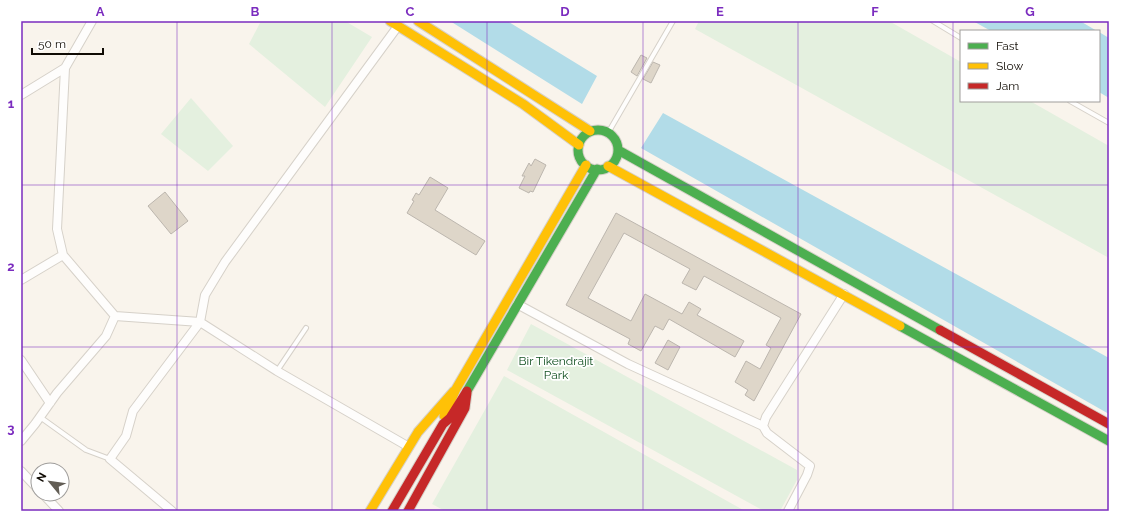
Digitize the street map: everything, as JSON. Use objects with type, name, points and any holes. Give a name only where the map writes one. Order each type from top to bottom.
[{"type":"main road","points":[[418,21],[590,131]]},
{"type":"main road","points":[[394,24],[523,104],[579,145]]},
{"type":"main road","points":[[602,130],[608,133],[616,143],[618,150],[613,162],[608,166],[597,169],[586,165],[579,156],[579,145],[581,139],[590,131],[602,130]]},
{"type":"main road","points":[[618,150],[1109,424]]},
{"type":"main road","points":[[446,419],[456,389],[586,165]]},
{"type":"main road","points":[[608,166],[844,294],[1109,441]]},
{"type":"main road","points":[[392,511],[446,419],[467,391],[597,169]]},
{"type":"main road","points":[[542,239],[552,245]]},
{"type":"main road","points":[[370,511],[409,446],[437,406],[456,389]]},
{"type":"main road","points":[[408,511],[465,408],[467,391]]},
{"type":"street","points":[[92,21],[65,68],[58,229],[63,255],[115,316],[200,322],[277,371],[409,446]]},
{"type":"street","points":[[172,511],[110,459],[126,436],[133,411],[200,322],[205,296],[225,262],[394,24]]},
{"type":"street","points":[[21,95],[65,68]]},
{"type":"street","points":[[21,280],[63,255]]},
{"type":"street","points":[[763,426],[766,417],[844,294]]},
{"type":"street","points":[[517,304],[628,364],[763,426],[767,433],[810,466],[808,475],[788,511]]},
{"type":"street","points":[[21,440],[106,336],[115,316]]},
{"type":"street","points":[[21,360],[50,403]]},
{"type":"street","points":[[21,471],[30,481]]},
{"type":"street","points":[[51,502],[59,511]]},
{"type":"lane","points":[[608,133],[673,21]]},
{"type":"lane","points":[[933,21],[960,37]]},
{"type":"lane","points":[[1072,102],[1109,123]]},
{"type":"lane","points":[[277,371],[306,328]]},
{"type":"lane","points":[[40,417],[86,450],[110,459]]},
{"type":"green space","points":[[261,21],[345,21],[372,37],[325,107],[249,44]]},
{"type":"green space","points":[[699,21],[889,21],[960,61],[960,102],[1032,102],[1109,146],[1109,258],[695,29]]},
{"type":"green space","points":[[191,98],[233,146],[208,171],[161,134]]},
{"type":"green space","name":"Bir Tikendrajit Park","points":[[531,324],[797,470],[797,480],[780,511],[764,511],[507,370]]},
{"type":"green space","points":[[504,376],[745,511],[445,511],[432,504]]},
{"type":"water","points":[[450,21],[507,21],[597,76],[582,104]]},
{"type":"water","points":[[973,21],[1080,21],[1095,30],[989,30]]},
{"type":"water","points":[[1100,33],[1109,38],[1109,98],[1100,93]]},
{"type":"water","points":[[663,113],[1109,358],[1109,414],[641,148]]},
{"type":"building","points":[[641,55],[647,58],[637,76],[631,72]]},
{"type":"building","points":[[653,62],[660,65],[651,83],[643,79]]},
{"type":"building","points":[[535,159],[546,165],[533,192],[530,191],[529,193],[519,188],[525,176],[522,176],[529,163],[531,166]]},
{"type":"building","points":[[430,177],[448,188],[435,210],[485,241],[476,255],[407,213],[414,201],[412,200],[416,193],[419,195]]},
{"type":"building","points":[[165,192],[188,221],[171,234],[148,206]]},
{"type":"building","points":[[616,213],[801,314],[754,401],[745,395],[748,390],[735,382],[746,361],[760,369],[771,348],[766,345],[781,318],[704,276],[696,290],[682,283],[690,269],[624,233],[588,298],[631,321],[645,294],[682,314],[689,302],[701,309],[697,315],[744,341],[735,357],[669,319],[663,330],[655,326],[641,351],[628,344],[630,339],[566,305]]},
{"type":"building","points":[[668,340],[680,347],[668,370],[655,363]]},
{"type":"traffic: fast","points":[[598,130],[612,136],[618,150],[612,164],[598,170],[584,164],[578,150],[584,136],[598,130]]},
{"type":"traffic: fast","points":[[618,150],[940,330]]},
{"type":"traffic: fast","points":[[467,391],[597,169]]},
{"type":"traffic: fast","points":[[900,326],[1109,441]]},
{"type":"traffic: slow","points":[[390,21],[523,104],[579,145]]},
{"type":"traffic: slow","points":[[418,21],[590,131]]},
{"type":"traffic: slow","points":[[444,416],[456,389],[586,165]]},
{"type":"traffic: slow","points":[[608,166],[900,326]]},
{"type":"traffic: slow","points":[[370,511],[418,432],[454,391]]},
{"type":"traffic: jam","points":[[940,330],[1109,424]]},
{"type":"traffic: jam","points":[[392,511],[443,424],[450,418],[467,391]]},
{"type":"traffic: jam","points":[[408,511],[465,408],[467,393]]}]
